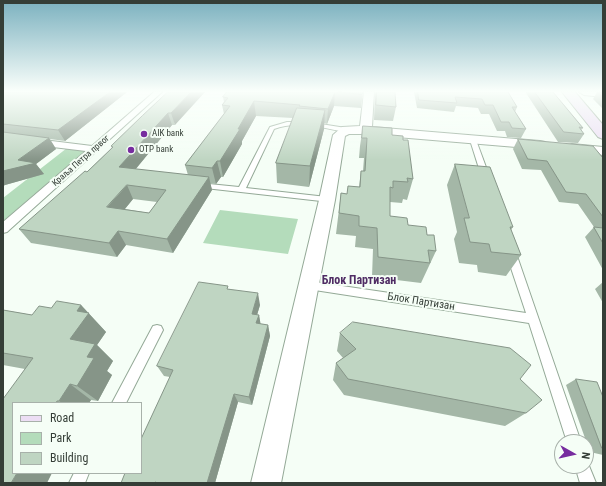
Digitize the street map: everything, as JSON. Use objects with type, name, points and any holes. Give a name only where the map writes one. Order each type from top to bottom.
[{"type":"main road","points":[[587,115],[603,134]]},
{"type":"street","name":"Краља Петра првог","points":[[3,229],[134,115]]},
{"type":"street","points":[[366,130],[367,115]]},
{"type":"street","points":[[266,483],[327,200],[339,135],[346,130],[366,130],[603,151]]},
{"type":"street","points":[[3,138],[95,149]]},
{"type":"lane","points":[[241,190],[272,128],[286,124],[331,127],[346,130]]},
{"type":"lane","points":[[473,140],[488,185]]},
{"type":"lane","points":[[187,184],[327,200]]},
{"type":"lane","points":[[508,244],[571,434]]},
{"type":"lane","name":"Блок Партизан","points":[[308,285],[533,319]]},
{"type":"lane","points":[[120,402],[157,330]]},
{"type":"lane","points":[[77,483],[82,474]]},
{"type":"green space","points":[[67,148],[86,150],[3,221],[3,198]]},
{"type":"green space","points":[[220,210],[298,219],[288,254],[203,243]]},
{"type":"building","points":[[3,115],[79,115],[58,130],[3,124]]},
{"type":"building","points":[[143,115],[166,115],[119,167],[209,177],[167,239],[118,231],[109,243],[19,229],[85,171],[87,172],[113,147],[111,146]],"holes":[[[127,185],[166,190],[149,213],[107,207]]]},
{"type":"building","points":[[223,115],[246,115],[238,129],[240,129],[220,161],[217,161],[212,168],[185,165]]},
{"type":"building","points":[[294,115],[324,115],[310,166],[276,163]]},
{"type":"building","points":[[498,115],[517,115],[526,129],[512,128],[509,122],[501,122]]},
{"type":"building","points":[[551,115],[572,115],[583,128],[579,127],[584,134],[564,132]]},
{"type":"building","points":[[363,126],[392,128],[392,135],[403,136],[403,140],[408,140],[413,179],[407,178],[408,182],[393,181],[393,188],[390,187],[390,216],[407,218],[408,225],[426,227],[427,235],[434,235],[436,251],[428,250],[430,263],[378,257],[377,228],[359,226],[359,216],[339,213],[341,193],[347,194],[348,186],[360,187],[361,171],[365,171],[367,138],[362,138]]},
{"type":"building","points":[[3,132],[49,138],[18,160],[36,163],[3,171]]},
{"type":"building","points":[[518,139],[593,146],[603,158],[603,217],[586,194],[566,192],[547,161],[528,159]]},
{"type":"building","points":[[455,164],[490,167],[513,227],[510,227],[521,255],[491,252],[489,244],[470,242],[464,218],[469,218]]},
{"type":"building","points":[[594,227],[603,228],[603,243]]},
{"type":"building","points":[[199,282],[228,286],[227,289],[258,293],[252,314],[259,315],[256,323],[268,325],[249,397],[234,394],[207,483],[121,483],[125,474],[142,474],[142,437],[173,370],[157,366]]},
{"type":"building","points":[[57,301],[81,305],[77,311],[89,313],[70,339],[95,344],[87,357],[94,358],[77,386],[70,384],[59,401],[12,402],[12,474],[16,474],[11,483],[3,483],[3,399],[33,358],[3,353],[3,310],[32,315],[39,306],[51,308]]},
{"type":"building","points":[[353,322],[510,348],[531,365],[520,379],[542,400],[526,413],[348,379],[336,363],[356,349],[340,333]]},
{"type":"building","points":[[576,379],[597,382],[603,397],[603,448],[602,448]]},
{"type":"place","name":"AIK bank","points":[[144,134]]},
{"type":"place","name":"OTP bank","points":[[131,150]]},
{"type":"district","name":"Блок Партизан","points":[[359,281]]}]
